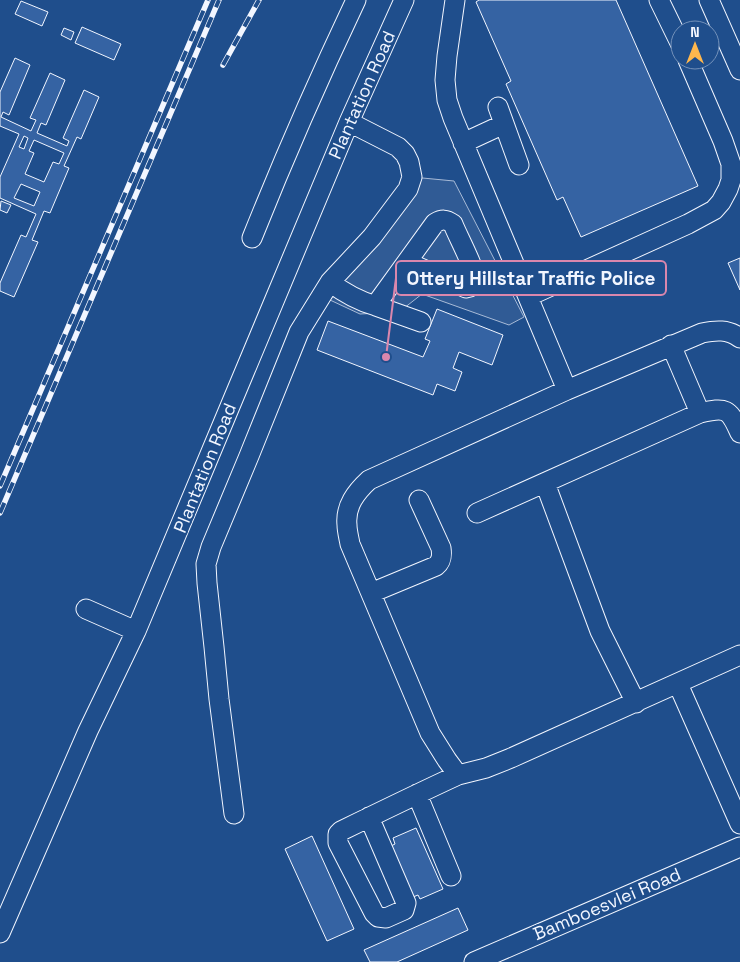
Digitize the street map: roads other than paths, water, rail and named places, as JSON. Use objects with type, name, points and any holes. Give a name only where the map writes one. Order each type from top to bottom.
[{"type":"street","points":[[252,238],[279,169],[356,0]]},
{"type":"street","name":"Plantation Road","points":[[0,933],[88,731],[136,632],[348,122],[404,0]]},
{"type":"street","points":[[456,0],[447,56],[445,80],[447,100],[463,143],[568,390]]},
{"type":"street","points":[[660,0],[670,22]]},
{"type":"street","points":[[709,0],[740,70]]},
{"type":"street","points":[[529,296],[688,224],[714,210],[721,202],[728,189],[735,167],[730,164],[723,141],[692,70]]},
{"type":"street","points":[[463,143],[501,116],[520,165]]},
{"type":"street","points":[[234,814],[218,698],[206,564],[211,547],[299,332],[330,282],[372,237],[408,188],[412,176],[409,162],[405,154],[398,147],[348,122]]},
{"type":"street","points":[[376,306],[408,262]]},
{"type":"street","points":[[330,282],[365,303],[421,322]]},
{"type":"street","points":[[458,775],[430,733],[350,544],[346,524],[349,507],[353,498],[369,480],[671,345],[702,333],[715,331],[726,331],[740,338]]},
{"type":"street","points":[[671,345],[700,413]]},
{"type":"street","points":[[477,513],[700,413],[720,409],[727,412],[733,416],[740,432]]},
{"type":"street","points":[[545,483],[600,631],[636,702]]},
{"type":"street","points":[[371,593],[436,566],[439,563],[442,556],[441,548],[419,500]]},
{"type":"street","points":[[86,609],[136,632]]},
{"type":"street","points":[[369,817],[406,904],[404,910],[386,918],[377,917],[338,843],[337,836],[341,831],[369,817],[417,794],[458,775],[486,768],[511,758],[740,655]]},
{"type":"street","points":[[678,684],[740,824]]},
{"type":"street","points":[[417,794],[451,876]]},
{"type":"street","name":"Bamboesvlei Road","points":[[477,961],[740,847]]},
{"type":"railway","points":[[0,486],[208,0]]},
{"type":"railway","points":[[0,513],[219,0]]},
{"type":"railway","points":[[223,65],[259,0]]},
{"type":"place","name":"Ottery Hillstar Traffic Police","points":[[386,357]]}]
